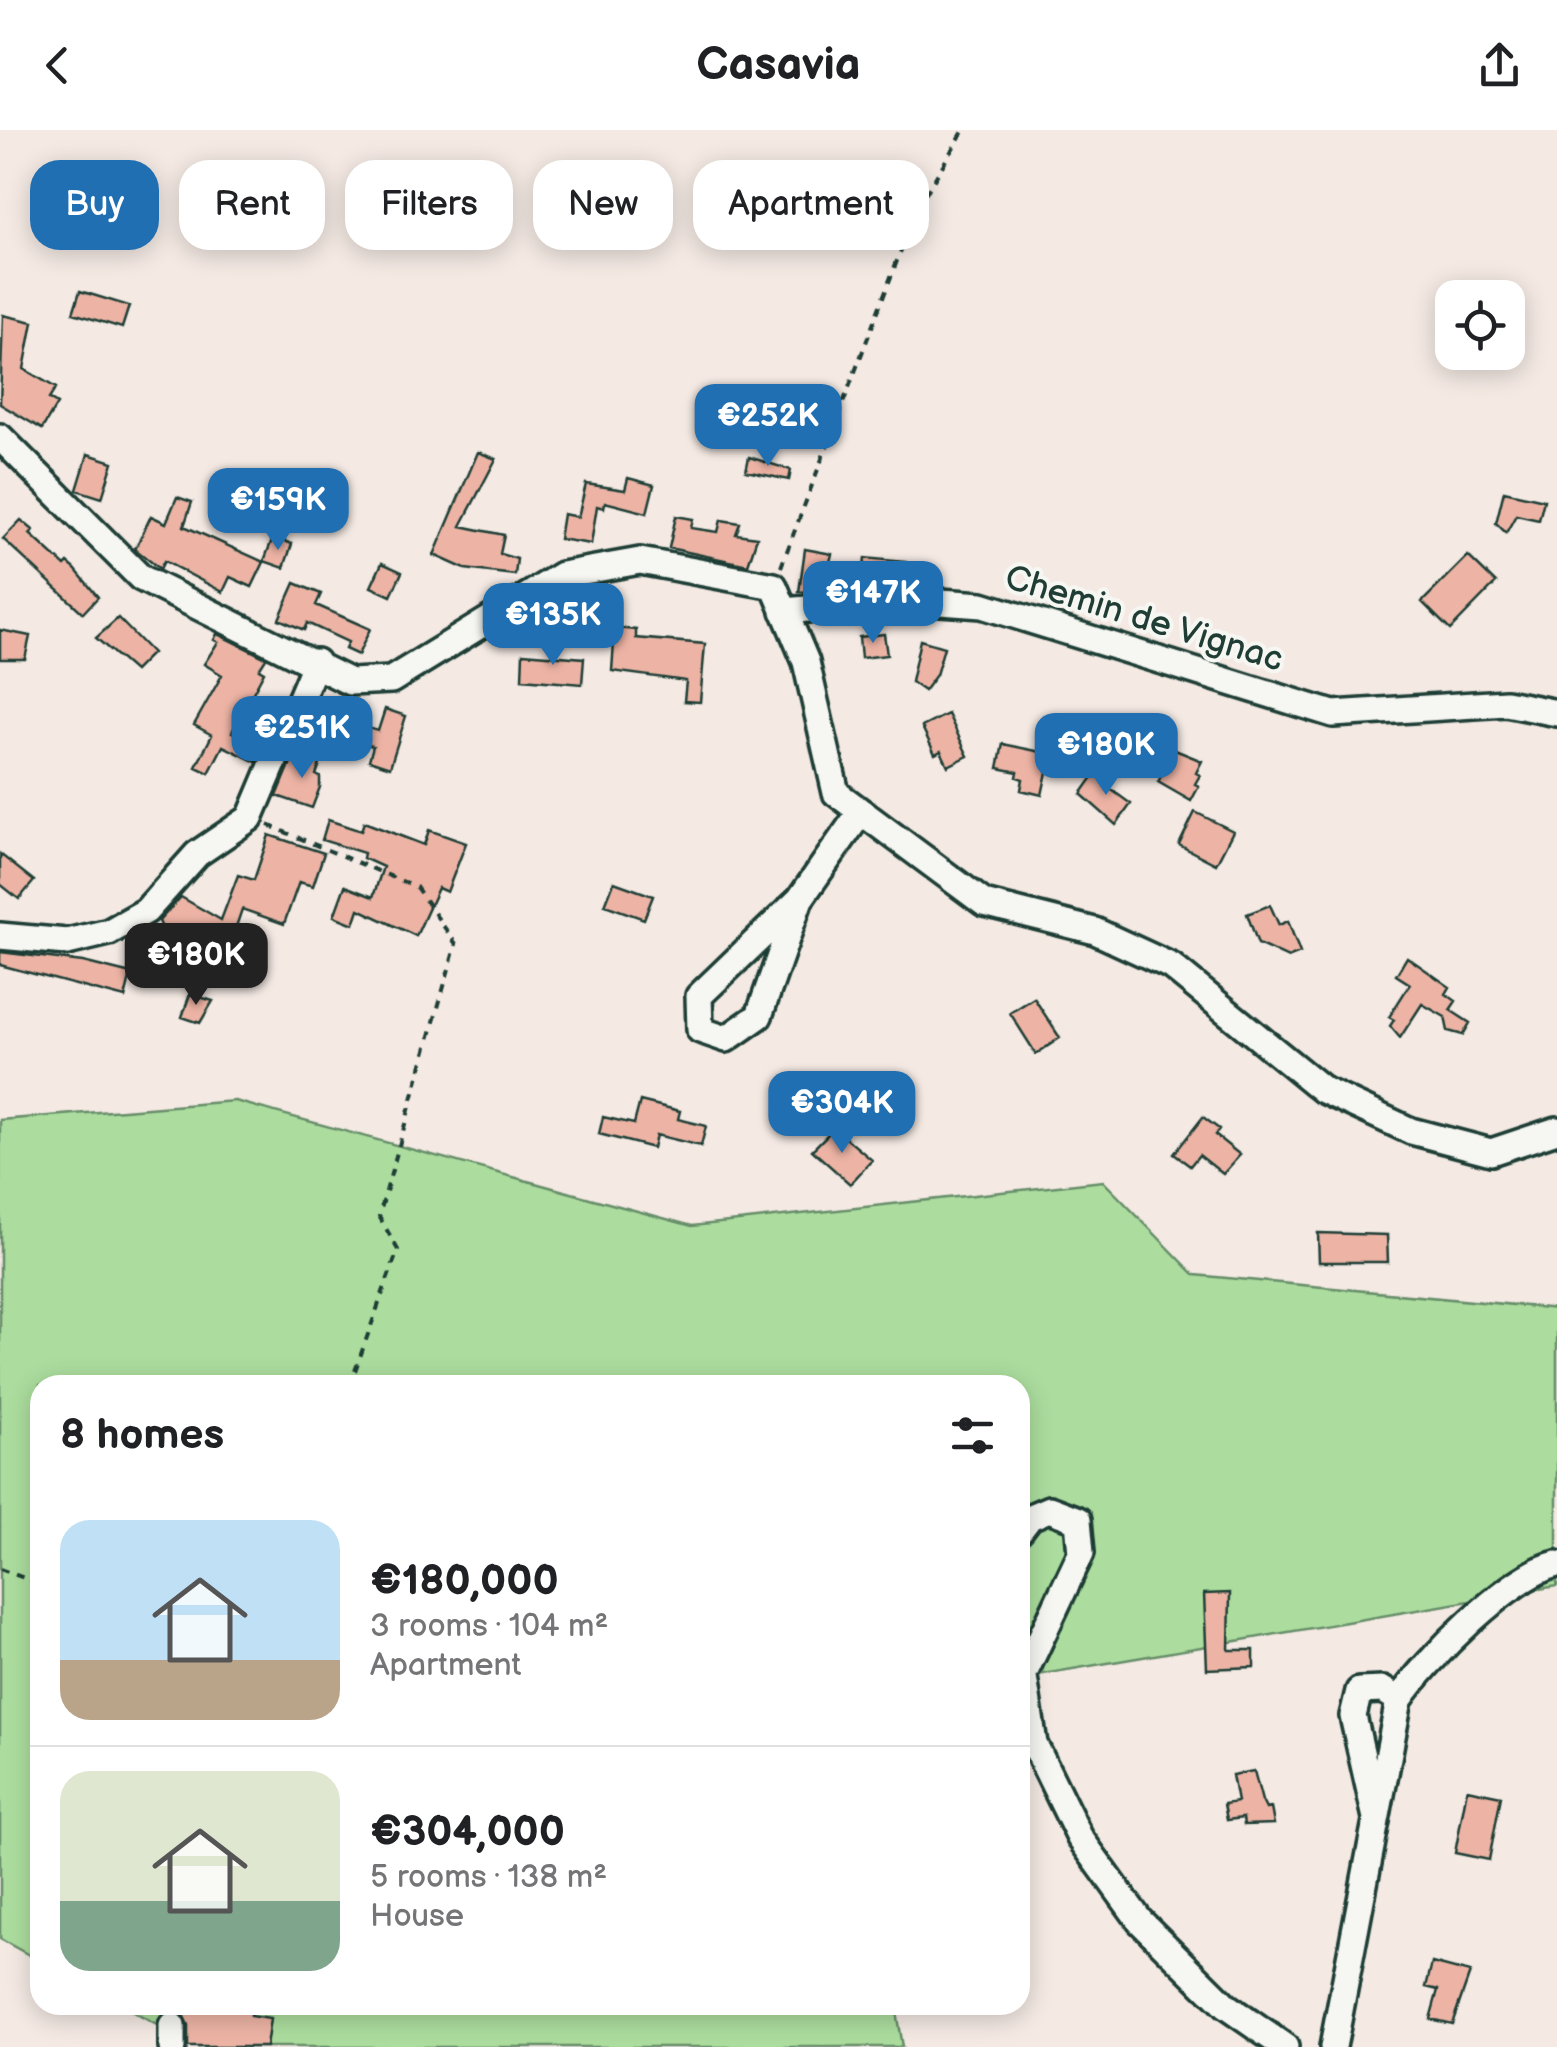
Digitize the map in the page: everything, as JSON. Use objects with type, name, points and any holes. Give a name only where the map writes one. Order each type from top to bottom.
[{"type":"street","points":[[0,437],[142,578],[350,682],[392,680],[562,574],[640,561],[774,586],[806,662],[836,793],[984,903],[1094,931],[1171,966],[1323,1090],[1410,1131],[1491,1152],[1557,1130]]},
{"type":"street","name":"Chemin de Vignac","points":[[784,611],[913,600],[982,605],[1333,714],[1506,703],[1557,714]]},
{"type":"street","points":[[0,936],[67,942],[108,932],[146,910],[197,854],[250,818],[316,662]]},
{"type":"street","points":[[800,899],[759,1016],[726,1038],[700,1030],[699,996],[800,899],[860,813]]},
{"type":"street","points":[[1030,1516],[1048,1509],[1078,1520],[1082,1553],[1030,1647]]},
{"type":"street","points":[[1333,2047],[1399,1700],[1415,1676],[1454,1636],[1523,1578],[1557,1564]]},
{"type":"street","points":[[1376,1818],[1353,1716],[1360,1691],[1384,1690],[1399,1700]]},
{"type":"street","points":[[1030,1717],[1034,1744],[1080,1838],[1140,1920],[1226,2006],[1284,2047]]},
{"type":"path","points":[[774,586],[916,208],[964,130]]},
{"type":"path","points":[[250,818],[416,887],[456,944],[380,1216],[398,1250],[354,1375]]},
{"type":"path","points":[[0,1569],[30,1580]]},
{"type":"green space","points":[[235,1101],[692,1226],[1103,1181],[1195,1275],[1557,1309],[1557,1586],[1030,1676],[1030,1375],[30,1375],[30,1956],[0,1939],[0,1120]]},
{"type":"green space","points":[[138,2015],[897,2015],[902,2047],[197,2047]]},
{"type":"building","points":[[80,291],[129,306],[122,328],[73,313]]},
{"type":"building","points":[[3,315],[33,322],[24,369],[56,388],[49,399],[57,404],[42,429],[0,404]]},
{"type":"building","points":[[478,452],[496,459],[461,526],[504,535],[500,554],[517,559],[515,575],[465,569],[434,555]]},
{"type":"building","points":[[88,454],[113,462],[102,498],[77,490]]},
{"type":"building","points":[[749,457],[791,470],[789,480],[746,471]]},
{"type":"building","points":[[628,478],[654,485],[647,513],[605,502],[604,508],[597,506],[591,544],[559,539],[563,514],[578,517],[586,484],[625,490]]},
{"type":"building","points":[[1504,491],[1544,500],[1539,520],[1516,515],[1506,533],[1496,523]]},
{"type":"building","points":[[177,497],[192,502],[184,526],[264,562],[252,587],[230,577],[223,592],[164,561],[160,569],[135,549],[151,516],[166,523]]},
{"type":"building","points":[[676,516],[693,519],[691,528],[718,532],[721,520],[740,523],[736,534],[757,537],[748,565],[669,548]]},
{"type":"building","points":[[21,520],[33,530],[30,534],[65,566],[68,563],[75,569],[98,597],[83,613],[3,539]]},
{"type":"building","points":[[273,537],[292,544],[284,568],[264,561]]},
{"type":"building","points":[[805,549],[832,554],[830,562],[864,568],[865,558],[906,562],[901,585],[799,592]]},
{"type":"building","points":[[1468,556],[1496,583],[1450,630],[1422,602]]},
{"type":"building","points":[[382,563],[402,572],[391,596],[371,587]]},
{"type":"building","points":[[295,583],[321,594],[316,605],[370,629],[358,655],[345,649],[348,642],[307,623],[304,630],[279,619]]},
{"type":"building","points":[[118,618],[152,653],[134,671],[96,638]]},
{"type":"building","points":[[615,628],[636,630],[636,638],[705,644],[700,702],[684,701],[686,681],[612,671]]},
{"type":"building","points":[[0,630],[30,636],[25,659],[0,659]]},
{"type":"building","points":[[217,634],[266,658],[259,669],[264,672],[232,732],[262,747],[256,762],[223,746],[209,773],[196,767],[212,735],[194,725],[222,675],[204,664],[218,642],[214,640]]},
{"type":"building","points":[[884,634],[887,655],[861,658],[859,637]]},
{"type":"building","points":[[920,640],[944,647],[936,675],[924,691],[911,682]]},
{"type":"building","points":[[523,653],[584,658],[582,684],[522,679]]},
{"type":"building","points":[[385,709],[406,716],[390,767],[369,760],[373,746],[356,741],[361,726],[378,731]]},
{"type":"building","points":[[948,714],[968,756],[948,766],[941,751],[935,754],[922,727]]},
{"type":"building","points":[[1003,744],[1051,754],[1042,795],[1021,790],[1023,779],[1017,777],[1018,772],[998,768]]},
{"type":"building","points":[[1175,750],[1202,761],[1196,773],[1200,775],[1195,784],[1199,786],[1191,801],[1158,782]]},
{"type":"building","points":[[295,753],[321,761],[316,775],[320,777],[320,787],[312,808],[277,796]]},
{"type":"building","points":[[1098,770],[1113,781],[1109,788],[1131,804],[1116,825],[1081,794]]},
{"type":"building","points":[[1195,812],[1233,831],[1216,864],[1179,845]]},
{"type":"building","points":[[328,820],[361,831],[364,822],[424,845],[429,830],[466,843],[447,892],[438,888],[416,936],[359,909],[354,924],[334,916],[345,886],[373,897],[383,867],[363,858],[364,853],[322,840]]},
{"type":"building","points":[[269,835],[324,853],[313,886],[299,882],[284,924],[242,909],[223,965],[205,959],[212,938],[189,927],[179,943],[164,933],[159,921],[181,897],[221,920],[238,875],[254,880]]},
{"type":"building","points":[[0,854],[34,881],[19,899],[0,884]]},
{"type":"building","points":[[614,882],[653,896],[644,919],[605,905]]},
{"type":"building","points":[[1270,905],[1279,925],[1288,921],[1300,953],[1288,958],[1258,944],[1247,914]]},
{"type":"building","points":[[0,952],[83,962],[131,974],[125,998],[0,965]]},
{"type":"building","points":[[1407,957],[1450,987],[1446,994],[1456,1001],[1450,1010],[1470,1023],[1463,1035],[1448,1031],[1445,1017],[1422,1004],[1400,1038],[1390,1026],[1394,1020],[1389,1017],[1410,984],[1396,975]]},
{"type":"building","points":[[190,994],[213,1001],[200,1023],[182,1017]]},
{"type":"building","points":[[1034,998],[1060,1038],[1036,1054],[1010,1013]]},
{"type":"building","points":[[640,1101],[680,1111],[678,1119],[706,1126],[701,1146],[656,1135],[653,1148],[599,1134],[603,1117],[634,1124]]},
{"type":"building","points":[[1203,1117],[1219,1129],[1215,1135],[1240,1155],[1223,1174],[1199,1155],[1190,1166],[1174,1154]]},
{"type":"building","points":[[834,1128],[872,1160],[850,1184],[812,1150]]},
{"type":"building","points":[[1318,1233],[1387,1235],[1388,1262],[1319,1262]]},
{"type":"building","points":[[1230,1593],[1229,1650],[1254,1650],[1254,1667],[1207,1669],[1204,1594]]},
{"type":"building","points":[[1254,1771],[1262,1801],[1266,1809],[1271,1808],[1274,1824],[1244,1825],[1243,1818],[1227,1820],[1224,1804],[1237,1802],[1232,1775]]},
{"type":"building","points":[[1467,1789],[1501,1796],[1489,1860],[1455,1853]]},
{"type":"building","points":[[1432,1963],[1470,1973],[1452,2024],[1430,2019],[1438,1990],[1426,1987]]},
{"type":"building","points":[[183,2015],[250,2015],[270,2019],[266,2047],[188,2047],[188,2025]]}]
